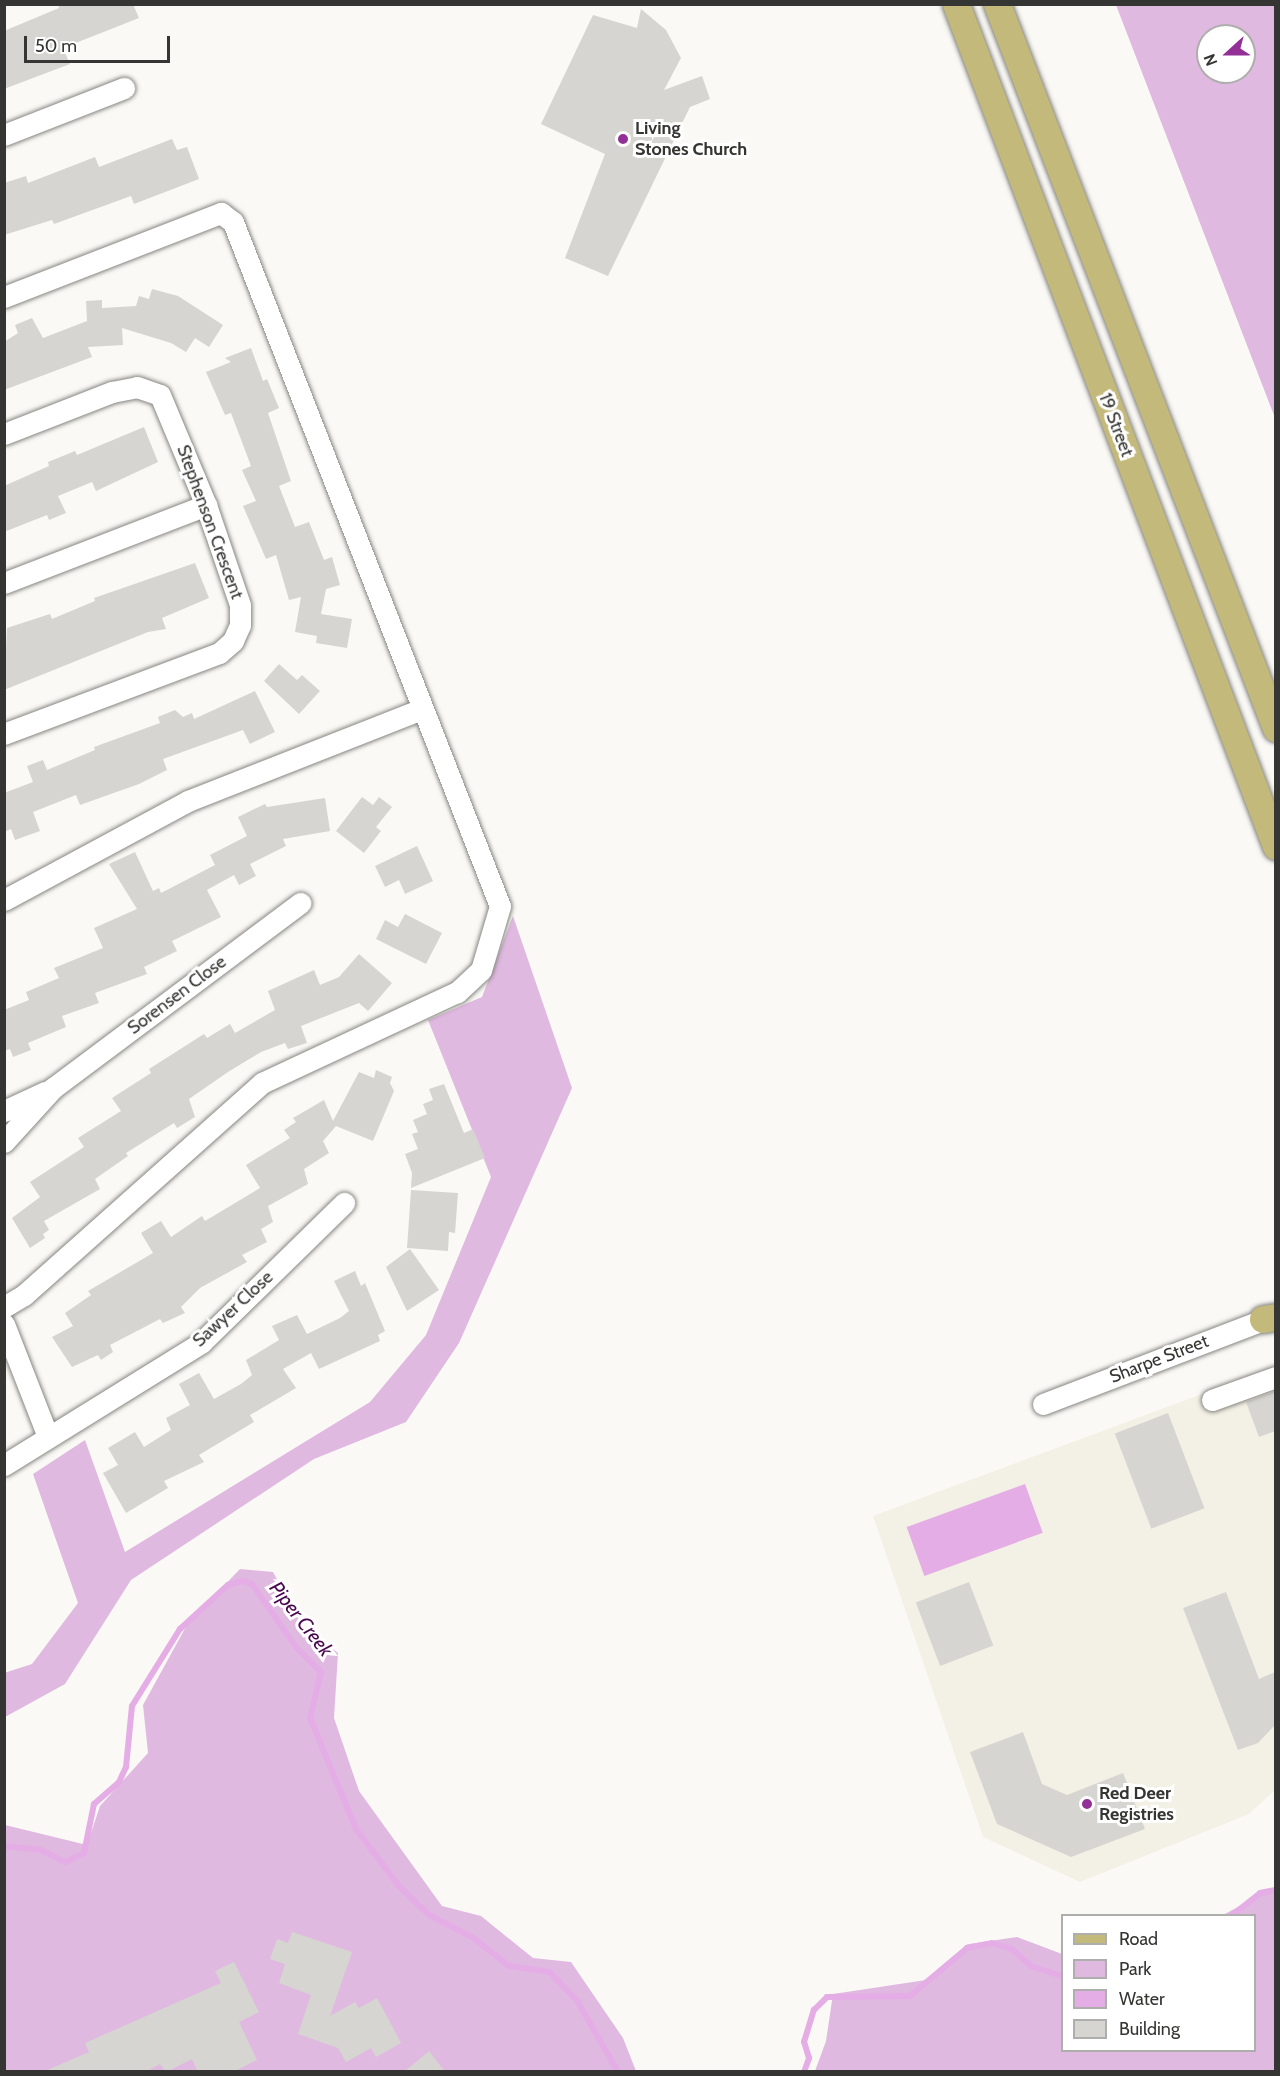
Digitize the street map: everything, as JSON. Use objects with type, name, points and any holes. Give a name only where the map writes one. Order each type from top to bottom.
[{"type":"main road","name":"19 Street","points":[[956,4],[1275,846]]},
{"type":"main road","points":[[998,6],[1275,728]]},
{"type":"street","points":[[4,135],[124,88]]},
{"type":"street","points":[[4,297],[221,213],[233,222],[500,906],[481,970],[457,992],[262,1083],[24,1295],[4,1307]]},
{"type":"street","name":"Stephenson Crescent","points":[[4,434],[112,392],[145,388],[160,395],[168,406],[206,505],[240,605],[240,625],[233,641],[219,653],[4,734]]},
{"type":"street","points":[[4,583],[206,505]]},
{"type":"street","points":[[4,900],[188,801],[422,708]]},
{"type":"street","name":"Sorensen Close","points":[[4,1142],[53,1088],[300,903]]},
{"type":"street","name":"Sorensen Close","points":[[4,1111],[53,1088]]},
{"type":"street","name":"Sawyer Close","points":[[4,1465],[202,1342],[344,1203]]},
{"type":"street","name":"Sharpe Street","points":[[1043,1404],[1271,1317]]},
{"type":"street","points":[[4,1324],[48,1437]]},
{"type":"street","points":[[1212,1401],[1275,1377]]},
{"type":"shaded area","points":[[1275,1367],[1275,1790],[1249,1814],[1080,1882],[983,1837],[873,1516]]},
{"type":"green space","points":[[1116,5],[1275,5],[1275,418]]},
{"type":"green space","points":[[513,916],[572,1088],[459,1343],[406,1422],[314,1459],[131,1580],[65,1684],[5,1717],[4,1673],[32,1664],[78,1603],[33,1474],[85,1440],[125,1552],[370,1402],[426,1335],[491,1177],[428,1020],[482,997]]},
{"type":"green space","points":[[240,1569],[273,1572],[302,1625],[338,1653],[334,1718],[359,1791],[442,1906],[481,1916],[533,1958],[571,1962],[623,2038],[636,2071],[5,2072],[5,1825],[87,1845],[100,1806],[148,1753],[143,1705],[188,1623]]},
{"type":"green space","points":[[1275,1887],[1275,2071],[815,2071],[826,2041],[833,1994],[926,1980],[969,1944],[1017,1937],[1061,1954],[1061,2052],[1256,2052],[1256,1914],[1225,1914]]},
{"type":"water","points":[[1025,1484],[1043,1533],[924,1576],[907,1527]]},
{"type":"building","points":[[58,4],[133,4],[139,18],[63,48],[70,64],[4,89],[4,31],[59,8]]},
{"type":"building","name":"Living Stones Church","points":[[641,9],[666,30],[681,58],[664,90],[702,76],[710,99],[690,107],[608,276],[565,258],[605,154],[541,124],[593,15],[637,28]]},
{"type":"building","points":[[172,139],[177,150],[187,147],[199,179],[134,204],[131,196],[54,224],[52,220],[4,235],[4,183],[26,176],[28,183],[95,157],[99,167]]},
{"type":"building","points":[[152,289],[178,296],[223,325],[209,347],[195,338],[186,352],[171,343],[122,328],[123,345],[88,347],[92,357],[4,390],[4,342],[18,333],[15,325],[32,318],[43,338],[87,321],[86,301],[102,300],[102,308],[136,306],[139,296],[149,299]]},
{"type":"building","points":[[251,348],[263,381],[267,379],[279,408],[268,413],[291,481],[279,486],[295,527],[309,522],[324,560],[332,557],[340,585],[326,589],[321,614],[352,619],[347,648],[316,643],[317,636],[295,632],[301,597],[289,600],[276,555],[266,559],[243,506],[256,501],[242,470],[251,466],[231,413],[225,415],[206,372],[231,362],[225,358]]},
{"type":"building","points":[[144,427],[158,462],[96,491],[92,482],[58,496],[66,513],[49,520],[47,515],[4,532],[4,486],[49,466],[48,462],[75,451],[77,455]]},
{"type":"building","points":[[195,563],[209,598],[162,618],[166,629],[148,632],[4,690],[7,628],[50,614],[52,619],[95,601],[94,598]]},
{"type":"building","points":[[279,664],[297,680],[302,675],[320,691],[299,714],[264,681]]},
{"type":"building","points":[[255,691],[275,732],[250,744],[243,730],[163,759],[167,770],[139,784],[80,805],[76,795],[33,812],[40,831],[15,840],[11,829],[4,832],[4,793],[33,782],[27,766],[43,760],[47,770],[95,750],[94,747],[160,723],[158,717],[175,710],[183,717],[192,713],[194,719]]},
{"type":"building","points":[[362,797],[373,805],[379,797],[392,807],[376,827],[381,831],[364,853],[336,831]]},
{"type":"building","points":[[325,798],[330,831],[283,839],[286,846],[250,864],[256,876],[239,885],[234,875],[207,890],[221,917],[172,941],[177,951],[144,967],[147,974],[95,993],[99,1003],[62,1016],[66,1027],[28,1043],[31,1050],[13,1057],[10,1049],[4,1051],[4,1010],[29,1000],[26,992],[59,978],[54,968],[103,948],[94,928],[137,909],[109,864],[135,852],[153,891],[159,888],[161,893],[215,865],[210,855],[247,836],[238,817],[265,804],[267,807]]},
{"type":"building","points":[[417,846],[433,881],[405,894],[399,880],[385,887],[375,866]]},
{"type":"building","points":[[405,914],[442,933],[426,964],[376,939],[385,920],[398,927]]},
{"type":"building","points":[[359,954],[392,983],[368,1011],[359,1003],[301,1026],[307,1043],[288,1049],[285,1043],[261,1052],[189,1099],[195,1117],[177,1128],[174,1123],[126,1153],[128,1156],[95,1179],[100,1189],[44,1221],[49,1230],[43,1234],[45,1238],[30,1248],[12,1218],[40,1197],[30,1182],[84,1147],[78,1138],[121,1111],[112,1098],[151,1073],[149,1069],[204,1034],[207,1038],[230,1024],[235,1033],[275,1010],[268,991],[314,970],[320,985],[339,977]]},
{"type":"building","points":[[376,1070],[392,1077],[390,1083],[394,1091],[373,1141],[336,1126],[323,1141],[329,1153],[304,1169],[308,1184],[268,1206],[273,1222],[261,1229],[267,1242],[242,1255],[247,1262],[200,1288],[181,1307],[185,1313],[163,1323],[160,1319],[110,1345],[113,1352],[101,1360],[98,1355],[72,1367],[52,1337],[73,1326],[65,1313],[91,1295],[88,1291],[153,1253],[141,1233],[161,1221],[171,1237],[202,1216],[205,1221],[260,1188],[246,1165],[290,1138],[284,1130],[296,1122],[293,1118],[324,1100],[333,1121],[359,1072],[374,1078]]},
{"type":"building","points":[[444,1084],[464,1133],[473,1129],[485,1158],[411,1188],[412,1173],[405,1154],[418,1149],[412,1134],[418,1132],[413,1120],[427,1114],[423,1104],[433,1100],[429,1089]]},
{"type":"building","points":[[411,1190],[458,1193],[455,1233],[449,1232],[448,1251],[407,1248]]},
{"type":"building","points":[[410,1249],[439,1290],[407,1311],[386,1267]]},
{"type":"building","points":[[355,1271],[361,1286],[365,1283],[385,1331],[378,1335],[380,1341],[319,1369],[311,1353],[283,1369],[296,1388],[250,1415],[254,1422],[199,1455],[204,1462],[164,1481],[168,1488],[126,1513],[103,1473],[118,1465],[108,1448],[135,1432],[144,1447],[171,1430],[166,1418],[190,1405],[179,1384],[199,1373],[214,1399],[241,1384],[252,1375],[246,1360],[279,1340],[272,1326],[297,1315],[307,1334],[340,1318],[349,1311],[334,1281]]},
{"type":"building","points":[[1275,1391],[1275,1431],[1259,1437],[1246,1402]]},
{"type":"building","points":[[1168,1413],[1205,1508],[1151,1529],[1115,1433]]},
{"type":"building","points":[[969,1582],[993,1645],[940,1666],[916,1602]]},
{"type":"building","points":[[1226,1592],[1259,1679],[1275,1672],[1275,1725],[1258,1743],[1238,1750],[1183,1608]]},
{"type":"building","points":[[1023,1732],[1042,1784],[1067,1795],[1123,1773],[1145,1829],[1071,1857],[997,1824],[970,1752]]},
{"type":"building","points":[[292,1932],[352,1952],[330,2016],[355,2002],[359,2008],[377,1998],[401,2043],[376,2057],[371,2048],[346,2062],[338,2048],[298,2034],[311,1995],[279,1983],[285,1964],[270,1959],[277,1939],[288,1943]]},
{"type":"building","points":[[234,1962],[259,2012],[239,2022],[257,2060],[233,2072],[198,2072],[192,2059],[166,2072],[160,2064],[145,2072],[43,2072],[89,2052],[85,2043],[221,1983],[215,1971]]},
{"type":"building","points":[[429,2051],[445,2072],[404,2072]]},
{"type":"waterway","name":"Piper Creek","points":[[4,1846],[41,1850],[65,1862],[84,1853],[94,1804],[119,1782],[126,1767],[132,1706],[180,1629],[228,1585],[243,1581],[252,1584],[296,1647],[321,1672],[310,1718],[356,1829],[398,1885],[429,1915],[472,1937],[509,1966],[550,1972],[578,2002],[618,2072]]},
{"type":"waterway","name":"Piper Creek","points":[[1234,1914],[1260,1893],[1276,1890]]},
{"type":"waterway","name":"Piper Creek","points":[[804,2072],[809,2058],[804,2042],[814,2010],[827,1997],[910,1996],[967,1948],[992,1943],[1012,1949],[1031,1966],[1061,1976]]},
{"type":"place","name":"Living Stones Church","points":[[623,139]]},
{"type":"place","name":"Red Deer Registries","points":[[1087,1804]]}]
